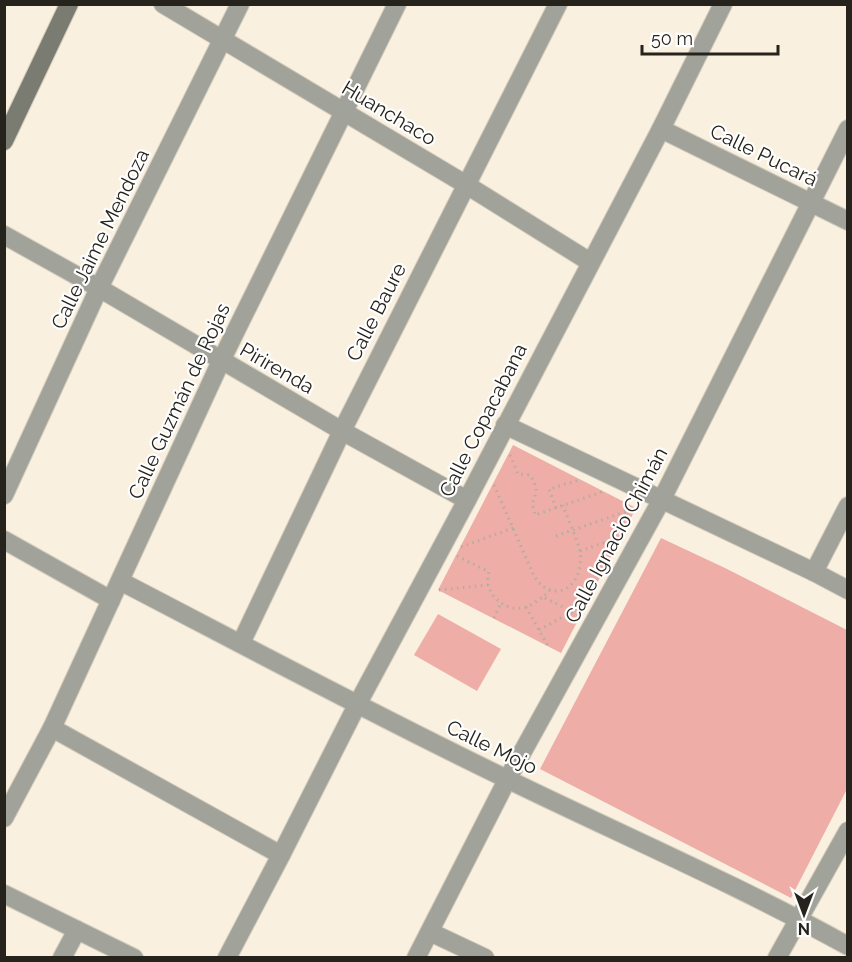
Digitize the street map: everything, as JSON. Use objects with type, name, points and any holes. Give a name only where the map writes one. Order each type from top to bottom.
[{"type":"street","points":[[4,141],[69,4]]},
{"type":"street","name":"Huanchaco","points":[[163,4],[465,184],[590,262]]},
{"type":"street","name":"Calle Jaime Mendoza","points":[[4,495],[99,288],[240,4]]},
{"type":"street","name":"Calle Guzmán de Rojas","points":[[4,818],[51,728],[221,361],[397,4]]},
{"type":"street","name":"Calle Baure","points":[[241,643],[342,431],[558,4]]},
{"type":"street","name":"Calle Copacabana","points":[[226,957],[661,129],[715,7]]},
{"type":"street","name":"Calle Pucará","points":[[661,129],[848,221]]},
{"type":"street","name":"Calle Ignacio Chimán","points":[[416,957],[507,780],[662,499],[848,129]]},
{"type":"street","name":"Pirirenda","points":[[4,235],[99,288],[342,431],[467,500]]},
{"type":"street","points":[[506,425],[848,590]]},
{"type":"street","points":[[814,572],[848,506]]},
{"type":"street","points":[[4,540],[111,600]]},
{"type":"street","name":"Calle Mojo","points":[[120,582],[357,705],[507,780],[798,918],[848,946]]},
{"type":"street","points":[[51,728],[281,855]]},
{"type":"street","points":[[777,957],[848,831]]},
{"type":"street","points":[[4,894],[134,957]]},
{"type":"street","points":[[62,957],[77,930]]},
{"type":"street","points":[[430,932],[485,957]]},
{"type":"path","points":[[509,452],[518,474],[530,475],[535,482],[537,492],[532,503],[535,515],[604,492]]},
{"type":"path","points":[[556,508],[549,489],[580,480]]},
{"type":"path","points":[[493,483],[537,582],[550,590],[565,589],[572,585],[579,570],[580,551],[563,505]]},
{"type":"path","points":[[556,536],[636,508]]},
{"type":"path","points":[[459,548],[513,528]]},
{"type":"path","points":[[580,551],[622,536]]},
{"type":"path","points":[[456,556],[489,572],[487,578],[490,593],[501,603],[511,607],[526,607],[550,590]]},
{"type":"path","points":[[438,590],[488,585]]},
{"type":"path","points":[[543,597],[581,615]]},
{"type":"path","points":[[494,618],[501,603]]},
{"type":"path","points":[[526,607],[548,646]]},
{"type":"path","points":[[539,630],[572,612]]},
{"type":"shaded area","points":[[513,445],[636,508],[561,653],[438,590]]},
{"type":"shaded area","points":[[661,538],[847,630],[847,789],[791,898],[540,769]]},
{"type":"shaded area","points":[[438,614],[501,649],[477,691],[414,655]]}]
